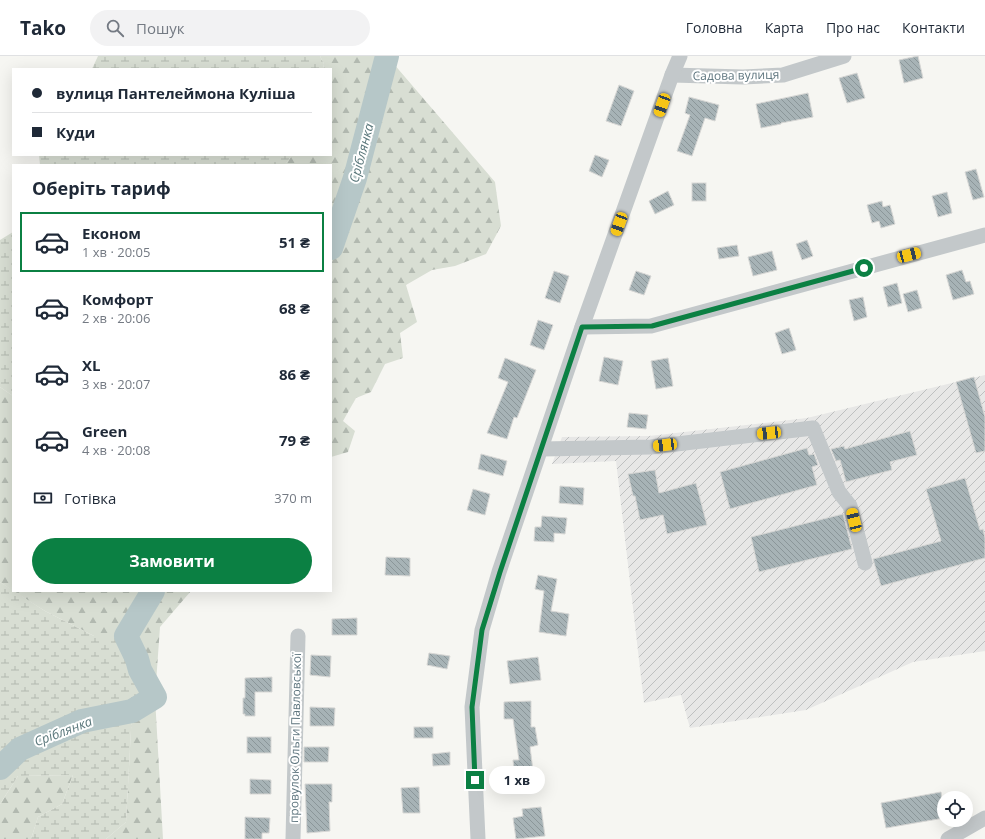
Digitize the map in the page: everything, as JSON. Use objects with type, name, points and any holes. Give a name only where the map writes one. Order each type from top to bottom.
[{"type":"street","points":[[478,839],[472,707],[482,630],[582,327],[680,56]]},
{"type":"street","name":"Садова вулиця","points":[[672,76],[743,77],[783,75],[844,56]]},
{"type":"street","points":[[582,327],[652,326],[985,235]]},
{"type":"street","points":[[541,449],[651,447],[813,428],[838,492],[850,506],[865,562]]},
{"type":"street","name":"провулок Ольги Павловської","points":[[293,839],[298,636]]},
{"type":"street","points":[[948,839],[985,818]]},
{"type":"shaded area","points":[[985,375],[985,651],[913,662],[806,710],[690,728],[681,695],[644,703],[616,461],[552,464],[562,437],[649,436],[807,418]]},
{"type":"green space","points":[[98,56],[320,56],[324,64],[323,68],[92,68]]},
{"type":"green space","points":[[320,56],[387,56],[495,182],[501,226],[486,254],[455,266],[432,270],[406,285],[417,322],[400,333],[403,358],[385,364],[371,392],[356,398],[343,421],[355,431],[348,452],[332,457],[332,164],[286,164],[291,156],[332,156],[332,68],[323,68],[324,64]]},
{"type":"green space","points":[[39,156],[291,156],[286,164],[40,164]]},
{"type":"green space","points":[[12,233],[12,395],[0,387],[0,240]]},
{"type":"green space","points":[[0,387],[12,395],[12,590],[0,582]]},
{"type":"green space","points":[[0,582],[12,590],[12,592],[16,592],[45,611],[94,636],[126,636],[137,659],[140,670],[155,697],[132,712],[126,822],[106,839],[31,839],[38,817],[62,804],[73,775],[18,776],[0,804]]},
{"type":"green space","points":[[15,592],[190,592],[160,627],[155,697],[140,670],[137,659],[126,636],[94,636],[45,611]]},
{"type":"green space","points":[[155,697],[163,839],[106,839],[126,822],[132,711]]},
{"type":"green space","points":[[73,775],[62,804],[38,817],[31,839],[0,839],[0,804],[18,776]]},
{"type":"building","points":[[918,56],[923,78],[904,83],[899,60]]},
{"type":"building","points":[[857,73],[865,98],[847,103],[839,78]]},
{"type":"building","points":[[619,85],[634,91],[621,126],[606,121]]},
{"type":"building","points":[[808,93],[813,117],[761,128],[756,104]]},
{"type":"building","points":[[689,97],[719,105],[715,121],[705,118],[692,156],[677,151],[690,115],[685,113]]},
{"type":"building","points":[[595,155],[609,160],[602,177],[589,171]]},
{"type":"building","points":[[976,169],[984,197],[973,200],[965,172]]},
{"type":"building","points":[[692,183],[706,183],[706,201],[692,201]]},
{"type":"building","points":[[668,191],[674,205],[655,214],[649,201]]},
{"type":"building","points":[[947,192],[952,213],[938,217],[932,196]]},
{"type":"building","points":[[882,201],[883,207],[890,205],[895,224],[881,228],[879,221],[872,223],[867,205]]},
{"type":"building","points":[[807,240],[813,256],[802,260],[796,244]]},
{"type":"building","points":[[737,245],[739,256],[719,259],[717,248]]},
{"type":"building","points":[[772,251],[777,270],[753,276],[748,257]]},
{"type":"building","points":[[962,270],[966,282],[970,281],[974,294],[953,300],[946,275]]},
{"type":"building","points":[[554,271],[569,276],[560,303],[545,298]]},
{"type":"building","points":[[636,271],[651,276],[644,295],[629,290]]},
{"type":"building","points":[[897,283],[902,303],[888,307],[883,287]]},
{"type":"building","points":[[917,290],[922,308],[908,312],[903,294]]},
{"type":"building","points":[[863,297],[867,317],[854,321],[849,300]]},
{"type":"building","points":[[538,320],[553,325],[544,350],[530,345]]},
{"type":"building","points":[[789,328],[796,350],[782,354],[775,333]]},
{"type":"building","points":[[604,357],[623,361],[618,385],[599,381]]},
{"type":"building","points":[[505,358],[536,370],[517,418],[514,417],[507,439],[487,433],[508,382],[498,378]]},
{"type":"building","points":[[668,358],[673,386],[656,389],[651,361]]},
{"type":"building","points":[[974,377],[985,417],[985,451],[976,453],[956,382]]},
{"type":"building","points":[[629,413],[648,415],[646,429],[627,427]]},
{"type":"building","points":[[910,431],[917,455],[890,462],[892,470],[846,482],[840,460],[836,461],[831,449],[844,446],[845,449]]},
{"type":"building","points":[[807,448],[809,455],[814,454],[818,465],[812,467],[817,485],[730,509],[720,472]]},
{"type":"building","points":[[481,454],[507,461],[503,476],[478,469]]},
{"type":"building","points":[[655,470],[659,493],[696,483],[707,525],[667,534],[663,515],[640,520],[635,496],[633,496],[628,474]]},
{"type":"building","points":[[965,478],[980,530],[983,529],[985,538],[985,558],[881,586],[873,559],[941,541],[926,489]]},
{"type":"building","points":[[560,486],[584,488],[583,505],[559,503]]},
{"type":"building","points":[[473,489],[490,494],[485,515],[467,510]]},
{"type":"building","points":[[843,514],[852,549],[759,572],[751,537]]},
{"type":"building","points":[[542,516],[567,518],[565,534],[554,533],[554,542],[534,541],[535,527],[541,527]]},
{"type":"building","points":[[386,557],[410,558],[410,576],[385,575]]},
{"type":"building","points":[[538,575],[557,579],[551,611],[569,614],[566,636],[539,632],[544,591],[535,589]]},
{"type":"building","points":[[357,618],[357,635],[332,635],[332,619]]},
{"type":"building","points":[[429,653],[450,656],[447,669],[427,665]]},
{"type":"building","points":[[311,655],[331,656],[330,677],[310,675]]},
{"type":"building","points":[[538,657],[541,680],[510,684],[507,661]]},
{"type":"building","points":[[272,677],[272,692],[255,692],[255,716],[245,716],[245,714],[243,714],[243,698],[245,698],[245,678]]},
{"type":"building","points":[[531,701],[531,727],[535,727],[538,745],[530,747],[534,778],[515,780],[513,760],[519,760],[513,719],[504,719],[504,702]]},
{"type":"building","points":[[310,707],[335,708],[334,726],[310,726]]},
{"type":"building","points":[[414,727],[433,727],[433,738],[414,738]]},
{"type":"building","points":[[247,737],[271,737],[271,753],[247,753]]},
{"type":"building","points":[[304,747],[329,747],[328,762],[304,762]]},
{"type":"building","points":[[450,752],[450,765],[433,766],[432,754]]},
{"type":"building","points":[[250,779],[271,780],[271,794],[250,794]]},
{"type":"building","points":[[305,784],[332,784],[332,802],[329,802],[330,831],[307,833]]},
{"type":"building","points":[[419,787],[420,813],[403,813],[401,788]]},
{"type":"building","points":[[937,793],[937,819],[886,828],[881,803]]},
{"type":"building","points":[[541,807],[545,836],[516,839],[513,818],[523,816],[522,809]]},
{"type":"building","points":[[245,817],[270,818],[269,833],[262,833],[262,839],[245,839]]},
{"type":"waterway","name":"Сріблянка","points":[[332,245],[355,178],[387,56]]},
{"type":"waterway","name":"Сріблянка","points":[[0,768],[20,749],[82,721],[132,711],[155,697],[140,670],[137,659],[126,636],[152,592]]},
{"type":"route","points":[[475,780],[472,707],[482,630],[582,327],[652,326],[864,268]]}]
